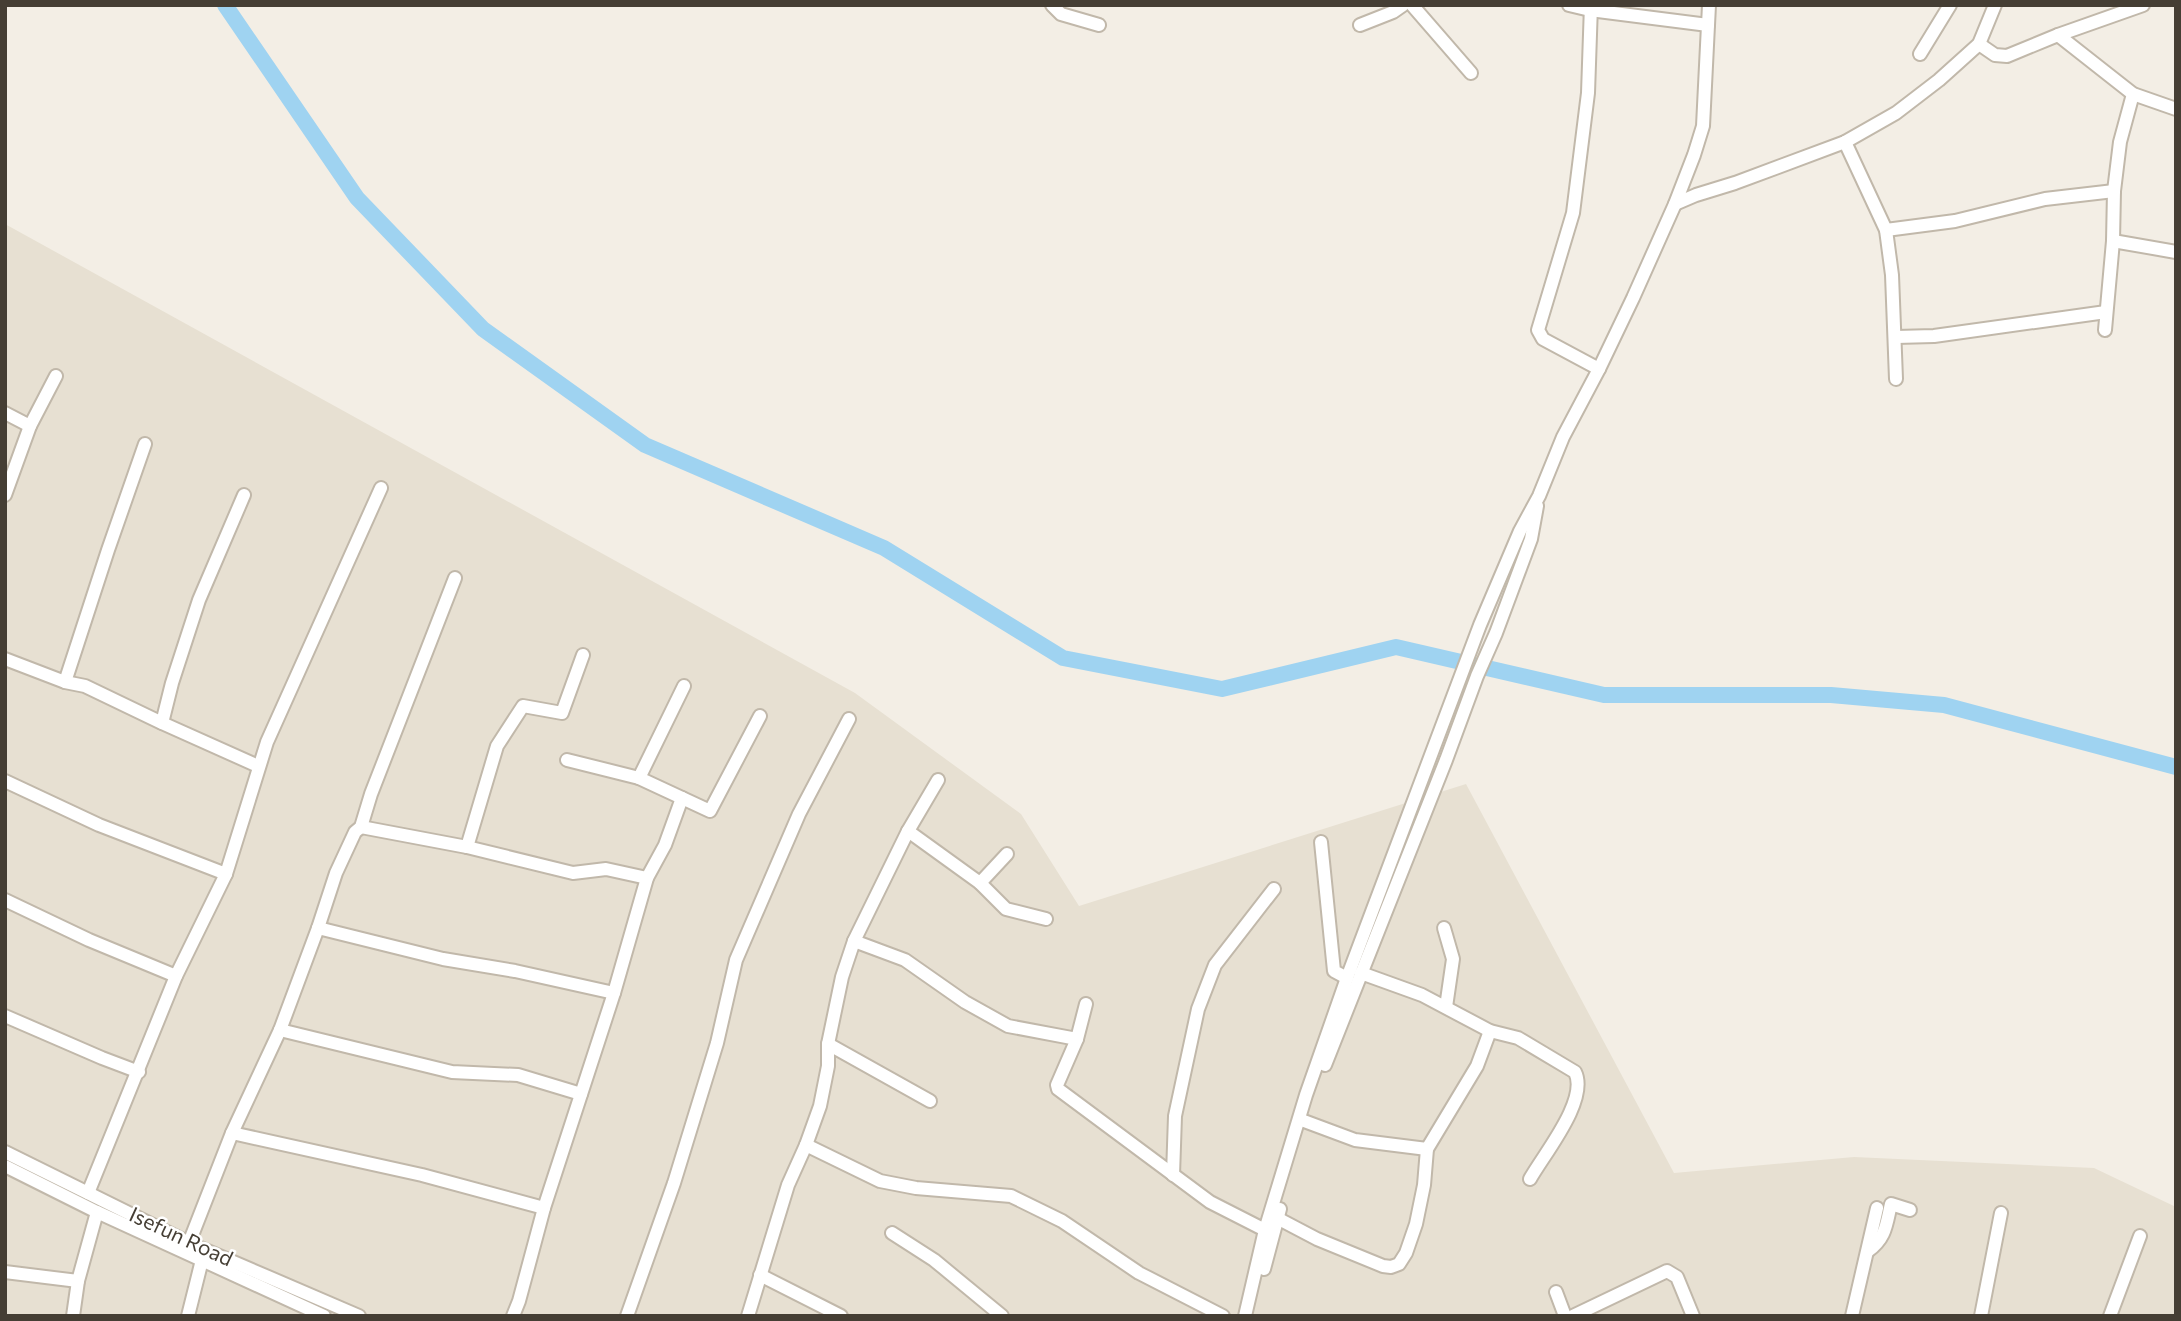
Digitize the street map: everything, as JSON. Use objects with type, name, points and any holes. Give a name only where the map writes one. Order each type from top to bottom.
[{"type":"street","points":[[1052,5],[1061,14],[1099,25]]},
{"type":"street","points":[[1360,25],[1393,12],[1403,5]]},
{"type":"street","points":[[1412,5],[1471,73]]},
{"type":"street","points":[[1569,5],[1708,25]]},
{"type":"street","points":[[1245,1316],[1265,1230],[1306,1095],[1347,978],[1480,625],[1563,437],[1599,369],[1675,204],[1703,126],[1709,5]]},
{"type":"street","points":[[1920,54],[1950,5]]},
{"type":"street","points":[[1675,204],[1845,142],[1896,113],[1939,80],[1979,44],[1995,5]]},
{"type":"street","points":[[1979,44],[1995,55],[2007,56],[2143,5]]},
{"type":"street","points":[[1591,8],[1588,93],[1573,213],[1538,330],[1543,339],[1599,369]]},
{"type":"street","points":[[2058,35],[2133,94],[2176,109]]},
{"type":"street","points":[[2105,330],[2113,241],[2114,191],[2120,142],[2133,94]]},
{"type":"street","points":[[1845,142],[1886,230],[1892,275],[1896,379]]},
{"type":"street","points":[[1886,230],[1955,221],[2045,200],[2114,191]]},
{"type":"street","points":[[2113,241],[2176,252]]},
{"type":"street","points":[[1896,337],[1948,334],[2106,312]]},
{"type":"street","points":[[5,495],[30,426],[56,376]]},
{"type":"street","points":[[5,413],[30,426]]},
{"type":"street","points":[[65,682],[145,444]]},
{"type":"street","points":[[88,1193],[176,976],[226,874],[258,765],[272,729],[381,488]]},
{"type":"street","points":[[162,723],[199,600],[244,495]]},
{"type":"street","points":[[1252,1316],[1304,1121],[1496,633],[1531,539],[1539,496]]},
{"type":"street","points":[[189,1243],[232,1133],[280,1030],[336,873],[355,832],[361,827],[370,794],[455,578]]},
{"type":"street","points":[[467,847],[498,746],[523,706],[562,713],[583,655]]},
{"type":"street","points":[[5,659],[65,682],[85,686],[258,765]]},
{"type":"street","points":[[639,778],[684,686]]},
{"type":"street","points":[[567,760],[639,778],[710,811],[760,716]]},
{"type":"street","points":[[627,1316],[674,1183],[717,1043],[736,960],[789,836],[849,719]]},
{"type":"street","points":[[748,1316],[788,1185],[820,1105],[828,1066],[828,1044],[842,977],[854,941],[908,831],[938,780]]},
{"type":"street","points":[[5,781],[99,825],[226,874]]},
{"type":"street","points":[[513,1316],[544,1208],[614,993],[648,878],[665,845],[682,798]]},
{"type":"street","points":[[361,827],[467,847],[573,873],[606,869],[648,878]]},
{"type":"street","points":[[908,831],[980,883],[1006,909],[1046,919]]},
{"type":"street","points":[[1321,842],[1334,971],[1347,978]]},
{"type":"street","points":[[980,883],[1007,854]]},
{"type":"street","points":[[1173,1175],[1175,1116],[1198,1009],[1215,965],[1274,889]]},
{"type":"street","points":[[5,900],[89,940],[176,976]]},
{"type":"street","points":[[1444,928],[1453,959],[1446,1007]]},
{"type":"street","points":[[318,929],[443,959],[515,971],[614,993]]},
{"type":"street","points":[[854,941],[905,960],[965,1002],[1008,1026],[1077,1039]]},
{"type":"street","points":[[1361,973],[1422,995],[1490,1031],[1518,1038],[1575,1072],[1578,1078],[1578,1094],[1573,1109],[1530,1179]]},
{"type":"street","points":[[1086,1004],[1077,1039],[1057,1084],[1058,1089],[1210,1202],[1265,1230]]},
{"type":"street","points":[[5,1016],[139,1072]]},
{"type":"street","points":[[280,1030],[452,1072],[518,1075],[581,1094]]},
{"type":"street","points":[[1277,1218],[1317,1239],[1383,1266],[1391,1268],[1399,1264],[1406,1253],[1416,1224],[1424,1185],[1427,1149],[1477,1066],[1490,1031]]},
{"type":"street","points":[[828,1044],[930,1101]]},
{"type":"street","points":[[1304,1121],[1355,1140],[1427,1149]]},
{"type":"street","points":[[232,1133],[422,1175],[544,1208]]},
{"type":"street","points":[[806,1145],[880,1181],[916,1188],[1011,1196],[1062,1221],[1139,1273],[1223,1316]]},
{"type":"street","name":"Isefun Road","points":[[5,1152],[189,1243],[359,1316]]},
{"type":"street","name":"Isefun Road","points":[[5,1166],[305,1312],[324,1316]]},
{"type":"street","points":[[1868,1251],[1879,1243],[1891,1204],[1910,1210]]},
{"type":"street","points":[[1852,1316],[1877,1208]]},
{"type":"street","points":[[74,1316],[78,1280],[97,1212]]},
{"type":"street","points":[[1981,1316],[2001,1213]]},
{"type":"street","points":[[892,1233],[934,1260],[1002,1316]]},
{"type":"street","points":[[2110,1316],[2140,1236]]},
{"type":"street","points":[[188,1316],[202,1260]]},
{"type":"street","points":[[1573,1316],[1667,1271],[1677,1278],[1693,1316]]},
{"type":"street","points":[[5,1272],[78,1280]]},
{"type":"street","points":[[760,1275],[841,1316]]},
{"type":"street","points":[[1556,1292],[1565,1316]]},
{"type":"shaded area","points":[[5,224],[855,693],[1021,814],[1079,906],[1466,784],[1674,1173],[1854,1157],[2094,1168],[2176,1207],[2176,1316],[5,1316]]},
{"type":"waterway","points":[[225,5],[357,198],[483,329],[645,445],[884,548],[1063,658],[1222,689],[1396,647],[1604,695],[1831,695],[1944,705],[2176,767]]}]
